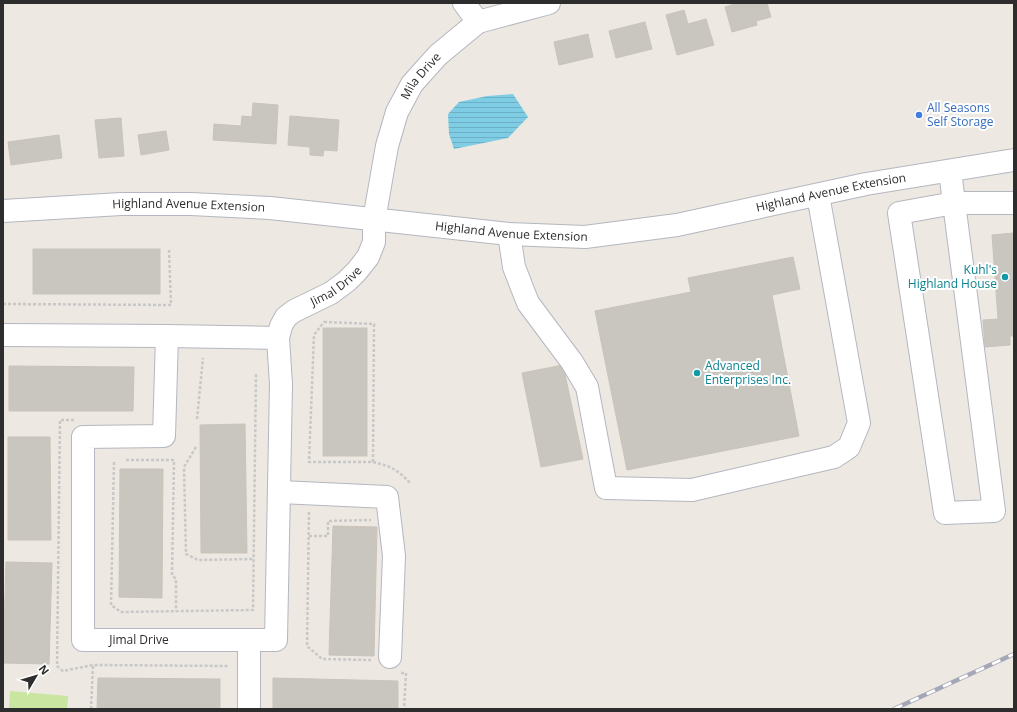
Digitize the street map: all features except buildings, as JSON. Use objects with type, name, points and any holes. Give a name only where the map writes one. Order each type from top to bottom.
[{"type":"street","points":[[464,3],[478,22]]},
{"type":"street","name":"Mila Drive","points":[[374,220],[387,146],[397,112],[412,84],[438,55],[478,22],[549,3]]},
{"type":"street","name":"Highland Avenue Extension","points":[[3,211],[121,204],[191,204],[270,208],[510,234],[585,236],[678,225],[866,184],[1014,160]]},
{"type":"street","points":[[950,171],[954,203],[960,250],[994,511],[945,513],[899,213],[954,203],[1014,203]]},
{"type":"street","points":[[510,234],[514,267],[528,302],[572,362],[587,387],[606,488],[692,490],[834,458],[849,446],[858,423],[818,195]]},
{"type":"street","name":"Jimal Drive","points":[[167,336],[164,436],[83,437],[83,640],[276,640],[281,384],[278,338],[281,326],[286,317],[311,302],[331,293],[357,272],[368,257],[374,242],[374,220]]},
{"type":"street","points":[[3,335],[278,338]]},
{"type":"street","points":[[280,492],[387,497],[394,556],[388,664]]},
{"type":"street","points":[[249,641],[249,709]]},
{"type":"path","points":[[3,304],[171,305],[169,250]]},
{"type":"path","points":[[373,462],[374,324],[324,322],[314,335],[309,462],[373,462],[389,466],[401,473],[411,484]]},
{"type":"path","points":[[197,419],[203,358]]},
{"type":"path","points":[[114,462],[112,500],[111,605],[120,612],[254,610],[256,372]]},
{"type":"path","points":[[196,447],[184,466],[186,554],[198,560],[254,560]]},
{"type":"path","points":[[126,460],[174,460],[172,575],[176,579],[176,611]]},
{"type":"path","points":[[309,508],[307,646],[322,659],[388,664],[406,673],[404,709]]},
{"type":"path","points":[[309,536],[328,536],[328,521],[375,520]]},
{"type":"path","points":[[91,709],[93,665],[228,666],[228,673]]},
{"type":"green space","points":[[10,691],[68,696],[67,709],[9,709]]},
{"type":"water","points":[[513,94],[528,117],[508,138],[454,149],[449,134],[448,114],[459,102],[487,96]]},
{"type":"railway","points":[[894,709],[1014,654]]},
{"type":"place","name":"All Seasons Self Storage","points":[[919,115]]},
{"type":"place","name":"Kuhl's Highland House","points":[[1005,277]]},
{"type":"place","name":"Advanced Enterprises Inc.","points":[[697,373]]}]
